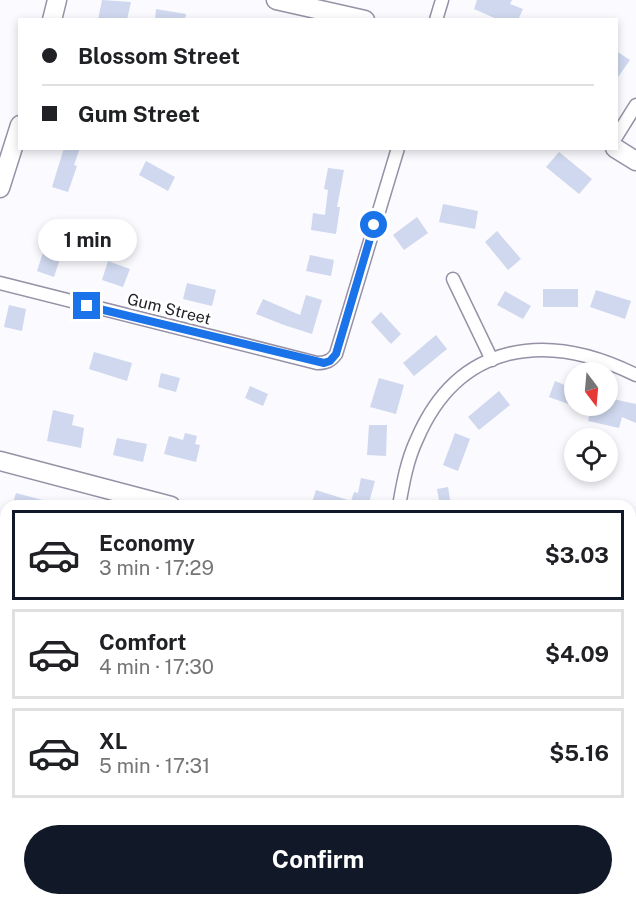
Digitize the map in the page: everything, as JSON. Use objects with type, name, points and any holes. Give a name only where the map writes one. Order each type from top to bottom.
[{"type":"street","points":[[52,18],[57,0]]},
{"type":"street","points":[[276,0],[356,18]]},
{"type":"street","points":[[437,18],[442,0]]},
{"type":"street","points":[[618,134],[636,105]]},
{"type":"street","points":[[0,188],[18,131]]},
{"type":"street","name":"Gum Street","points":[[0,283],[317,363],[330,361],[336,354],[397,150]]},
{"type":"street","points":[[618,150],[636,161]]},
{"type":"street","points":[[453,279],[492,360]]},
{"type":"street","points":[[400,500],[409,459],[429,415],[454,385],[471,370],[492,360],[541,349],[591,357],[636,375]]},
{"type":"street","points":[[0,461],[148,500]]},
{"type":"building","points":[[102,0],[131,2],[127,18],[98,18]]},
{"type":"building","points":[[477,0],[512,0],[510,4],[523,9],[519,18],[494,18],[474,9]]},
{"type":"building","points":[[156,9],[186,14],[185,18],[155,18]]},
{"type":"building","points":[[618,52],[630,60],[618,77]]},
{"type":"building","points":[[63,150],[79,150],[74,165],[77,166],[68,192],[52,187]]},
{"type":"building","points":[[559,152],[592,179],[579,194],[546,167]]},
{"type":"building","points":[[146,161],[175,177],[168,191],[139,175]]},
{"type":"building","points":[[328,168],[344,170],[337,207],[340,207],[336,234],[311,230],[313,213],[325,215],[328,190],[324,189]]},
{"type":"building","points":[[443,204],[478,211],[475,229],[439,222]]},
{"type":"building","points":[[417,217],[428,233],[404,250],[393,235]]},
{"type":"building","points":[[497,231],[521,259],[508,270],[485,242]]},
{"type":"building","points":[[48,237],[65,243],[54,277],[37,271]]},
{"type":"building","points":[[310,255],[334,260],[331,276],[306,271]]},
{"type":"building","points":[[108,261],[130,269],[123,287],[102,280]]},
{"type":"building","points":[[187,283],[216,290],[212,306],[183,299]]},
{"type":"building","points":[[543,289],[578,289],[578,307],[543,307]]},
{"type":"building","points":[[596,290],[631,301],[625,319],[590,307]]},
{"type":"building","points":[[505,291],[531,306],[523,319],[497,305]]},
{"type":"building","points":[[306,295],[322,300],[312,334],[256,314],[263,299],[300,315]]},
{"type":"building","points":[[9,305],[26,309],[22,331],[4,327]]},
{"type":"building","points":[[381,312],[401,334],[391,344],[371,322]]},
{"type":"building","points":[[436,335],[447,349],[414,376],[403,363]]},
{"type":"building","points":[[94,352],[132,363],[127,381],[89,369]]},
{"type":"building","points":[[161,373],[180,378],[176,392],[158,387]]},
{"type":"building","points":[[379,378],[404,385],[396,414],[370,407]]},
{"type":"building","points":[[555,381],[564,385],[564,402],[549,397]]},
{"type":"building","points":[[250,386],[268,394],[263,406],[245,398]]},
{"type":"building","points":[[499,391],[510,405],[479,430],[468,417]]},
{"type":"building","points":[[618,400],[636,404],[636,423],[622,417],[619,428],[588,421],[589,416],[618,416]]},
{"type":"building","points":[[53,410],[74,415],[72,425],[84,428],[81,448],[47,441]]},
{"type":"building","points":[[369,425],[387,425],[386,456],[367,455]]},
{"type":"building","points":[[185,433],[197,436],[195,444],[200,445],[196,462],[164,454],[169,436],[183,440]]},
{"type":"building","points":[[455,433],[470,439],[458,471],[443,465]]},
{"type":"building","points":[[117,438],[147,444],[143,462],[113,455]]},
{"type":"building","points":[[361,478],[375,481],[370,500],[351,500],[354,492],[358,493]]},
{"type":"building","points":[[448,487],[450,500],[439,500],[437,489]]},
{"type":"building","points":[[316,490],[348,500],[313,500]]},
{"type":"building","points":[[16,493],[42,500],[14,500]]},
{"type":"route","points":[[87,306],[324,363],[330,361],[336,354],[374,225]]}]
